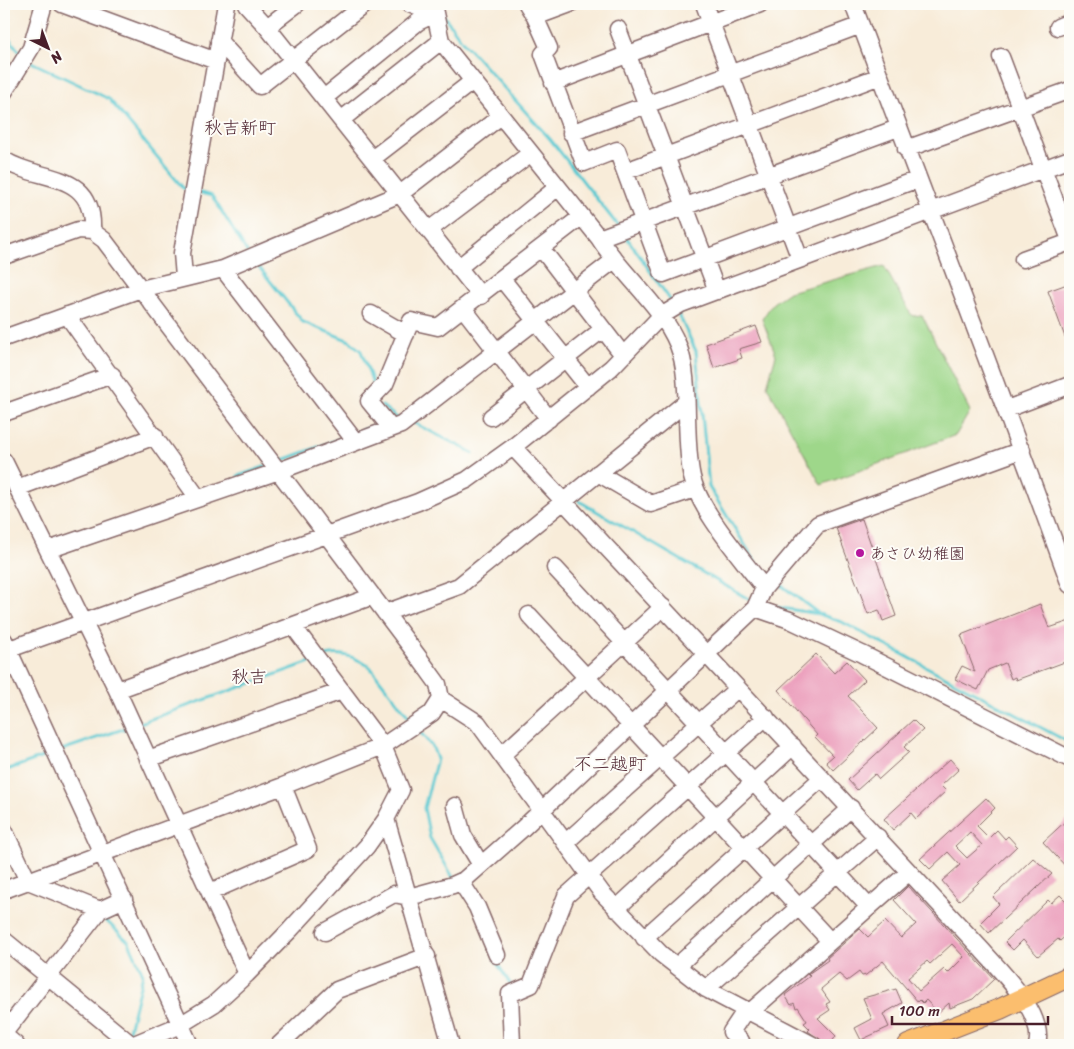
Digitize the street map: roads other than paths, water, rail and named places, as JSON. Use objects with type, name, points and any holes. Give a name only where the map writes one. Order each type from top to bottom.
[{"type":"main road","points":[[908,1045],[1023,999],[1070,976]]},
{"type":"street","points":[[4,92],[31,48],[44,4]]},
{"type":"street","points":[[62,4],[216,61]]},
{"type":"street","points":[[184,277],[182,253],[226,4]]},
{"type":"street","points":[[246,4],[294,60],[481,296]]},
{"type":"street","points":[[267,27],[297,4]]},
{"type":"street","points":[[219,42],[260,86],[365,4]]},
{"type":"street","points":[[409,4],[434,9]]},
{"type":"street","points":[[570,4],[531,10],[549,48],[543,54],[571,133],[584,163],[617,150],[663,274],[918,179]]},
{"type":"street","points":[[704,4],[800,259]]},
{"type":"street","points":[[553,83],[627,53],[760,4]]},
{"type":"street","points":[[853,4],[898,128],[1007,409],[1070,585]]},
{"type":"street","points":[[324,98],[434,9]]},
{"type":"street","points":[[434,9],[441,41],[599,238],[613,261],[670,328],[679,347],[684,377],[691,475],[695,489],[730,542],[764,588]]},
{"type":"street","points":[[571,133],[861,25]]},
{"type":"street","points":[[618,29],[717,291]]},
{"type":"street","points":[[341,120],[441,41]]},
{"type":"street","points":[[1001,57],[1070,241],[1023,259]]},
{"type":"street","points":[[626,171],[880,76]]},
{"type":"street","points":[[372,159],[473,81]]},
{"type":"street","points":[[906,149],[1070,90]]},
{"type":"street","points":[[4,338],[141,289],[223,269],[400,194],[501,116]]},
{"type":"street","points":[[599,238],[898,128]]},
{"type":"street","points":[[429,230],[531,153]]},
{"type":"street","points":[[190,1045],[56,752],[5,647],[84,622],[327,535],[418,502],[467,480],[550,419],[623,355],[661,316],[681,304],[1070,159]]},
{"type":"street","points":[[4,160],[14,166],[65,180],[87,202],[93,214],[92,231]]},
{"type":"street","points":[[458,268],[558,187]]},
{"type":"street","points":[[391,428],[370,401],[385,384],[411,321],[438,327],[481,296],[581,217]]},
{"type":"street","points":[[4,256],[78,230],[92,231],[104,240],[438,684],[441,699],[432,713],[383,746],[283,786],[4,890]]},
{"type":"street","points":[[541,248],[623,355]]},
{"type":"street","points":[[48,550],[279,471],[401,425],[613,261]]},
{"type":"street","points":[[223,269],[355,441]]},
{"type":"street","points":[[502,279],[588,387]]},
{"type":"street","points":[[463,308],[550,419]]},
{"type":"street","points":[[371,314],[406,334]]},
{"type":"street","points":[[67,315],[112,375],[198,498]]},
{"type":"street","points":[[491,417],[603,329]]},
{"type":"street","points":[[4,414],[112,375]]},
{"type":"street","points":[[1007,409],[1070,385]]},
{"type":"street","points":[[385,613],[459,586],[685,403]]},
{"type":"street","points":[[17,488],[155,436]]},
{"type":"street","points":[[513,447],[982,950],[1023,999],[1032,1014],[1038,1032],[1037,1045]]},
{"type":"street","points":[[325,932],[394,894],[409,897],[457,883],[481,865],[755,608],[764,588],[818,524],[1022,450]]},
{"type":"street","points":[[4,461],[133,725],[247,974]]},
{"type":"street","points":[[598,473],[650,504],[695,489]]},
{"type":"street","points":[[556,568],[869,907]]},
{"type":"street","points":[[116,690],[373,596]]},
{"type":"street","points":[[502,755],[662,607]]},
{"type":"street","points":[[755,608],[790,620],[862,654],[1070,759]]},
{"type":"street","points":[[529,615],[830,941]]},
{"type":"street","points":[[4,940],[132,1045],[180,1024],[214,1004],[247,974],[290,930],[367,846],[386,819],[401,790],[383,746],[293,626]]},
{"type":"street","points":[[565,843],[738,688]]},
{"type":"street","points":[[148,759],[342,691]]},
{"type":"street","points":[[441,699],[478,723],[590,876],[616,909],[644,938],[706,988],[747,1012],[813,1045]]},
{"type":"street","points":[[512,1045],[516,992],[531,985],[566,896],[766,717]]},
{"type":"street","points":[[616,909],[793,746]]},
{"type":"street","points":[[644,938],[822,778]]},
{"type":"street","points":[[210,892],[308,849],[283,786]]},
{"type":"street","points":[[454,806],[463,835],[481,865]]},
{"type":"street","points":[[677,966],[851,808]]},
{"type":"street","points":[[386,819],[452,1045]]},
{"type":"street","points":[[4,830],[28,881],[100,910]]},
{"type":"street","points":[[706,988],[878,837]]},
{"type":"street","points":[[736,1045],[741,1041],[731,1032],[747,1012],[909,872]]},
{"type":"street","points":[[457,883],[477,907],[497,955]]},
{"type":"street","points":[[16,1045],[4,1034],[100,910],[124,899]]},
{"type":"street","points":[[282,1045],[337,990],[427,956]]},
{"type":"waterway","points":[[442,13],[462,41],[550,139],[618,226]]},
{"type":"waterway","points":[[4,32],[22,55]]},
{"type":"waterway","points":[[29,61],[109,99],[183,188],[189,190]]},
{"type":"waterway","points":[[197,192],[212,196],[247,252]]},
{"type":"waterway","points":[[625,235],[673,304]]},
{"type":"waterway","points":[[254,261],[303,322],[350,341],[361,351],[374,386]]},
{"type":"waterway","points":[[677,311],[696,351],[709,487],[760,569],[769,576]]},
{"type":"waterway","points":[[382,406],[397,418]]},
{"type":"waterway","points":[[412,422],[473,453]]},
{"type":"waterway","points":[[355,433],[380,424]]},
{"type":"waterway","points":[[278,462],[345,437]]},
{"type":"waterway","points":[[4,445],[10,458]]},
{"type":"waterway","points":[[238,476],[267,466]]},
{"type":"waterway","points":[[579,501],[752,601]]},
{"type":"waterway","points":[[776,581],[819,614]]},
{"type":"waterway","points":[[775,607],[819,614],[842,622],[1070,743]]},
{"type":"waterway","points":[[323,657],[329,655],[347,656],[359,660],[370,667],[412,721]]},
{"type":"waterway","points":[[137,724],[313,661]]},
{"type":"waterway","points":[[59,751],[129,727]]},
{"type":"waterway","points":[[417,728],[433,748],[437,759],[424,808],[430,838],[454,879]]},
{"type":"waterway","points":[[4,771],[51,754]]},
{"type":"waterway","points":[[102,917],[129,942],[143,974],[128,1034]]},
{"type":"waterway","points":[[495,960],[513,988]]},
{"type":"place","name":"あさひ幼稚園","points":[[860,553]]},
{"type":"district","name":"秋吉新町","points":[[240,128]]},
{"type":"district","name":"秋吉","points":[[249,677]]},
{"type":"district","name":"不二越町","points":[[610,764]]}]
